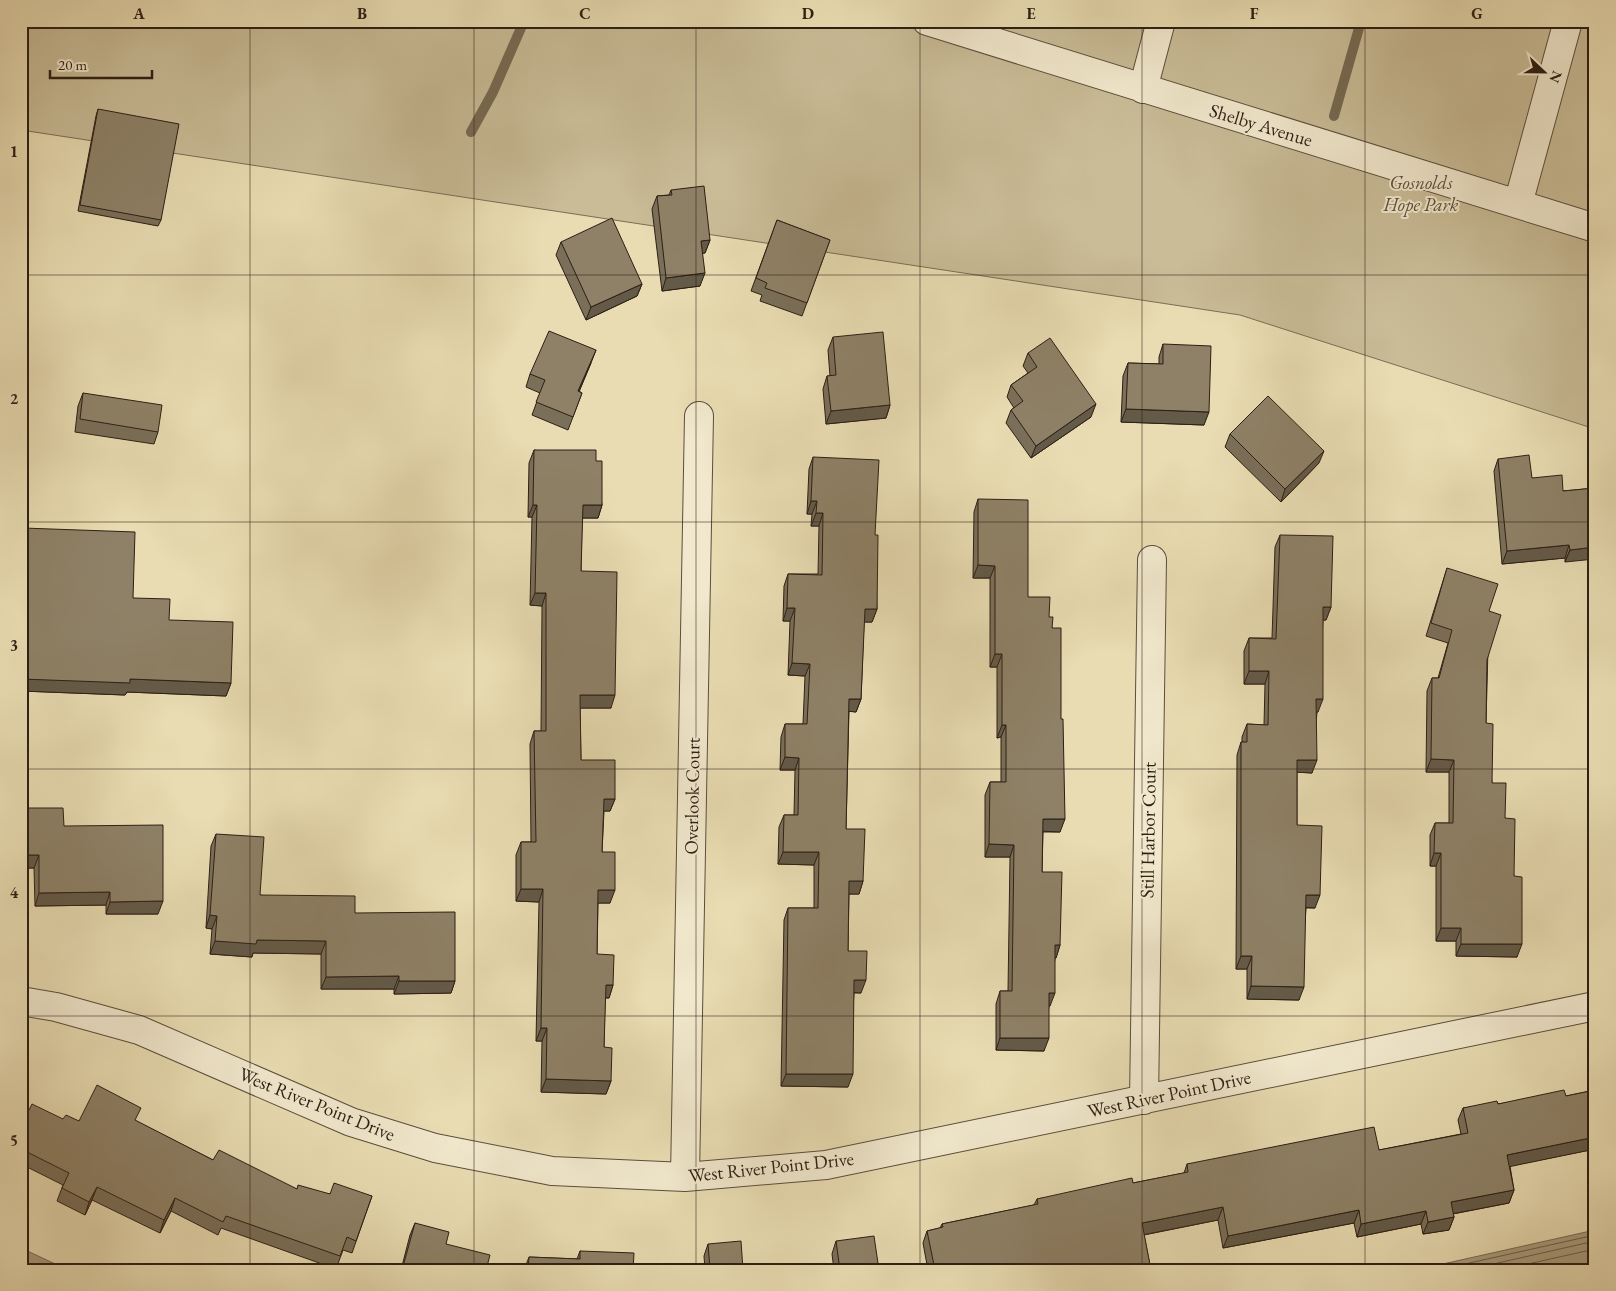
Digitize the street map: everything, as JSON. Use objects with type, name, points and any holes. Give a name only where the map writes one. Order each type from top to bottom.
[{"type":"street","name":"Shelby Avenue","points":[[927,21],[1143,90],[1595,228]]},
{"type":"street","points":[[1143,90],[1161,21]]},
{"type":"street","points":[[1518,204],[1568,21]]},
{"type":"street","name":"Overlook Court","points":[[685,1177],[699,416]]},
{"type":"street","name":"Still Harbor Court","points":[[1144,1100],[1152,560]]},
{"type":"street","name":"West River Point Drive","points":[[21,1002],[56,1007],[140,1030],[351,1122],[435,1148],[552,1171],[685,1177],[826,1165],[1595,1006]]},
{"type":"green space","name":"Gosnolds Hope Park","points":[[21,21],[1595,21],[1595,429],[1240,315],[21,130]]},
{"type":"water","points":[[1595,1230],[1595,1270],[1416,1270]]},
{"type":"water","points":[[21,1248],[68,1270],[21,1270]]},
{"type":"building","points":[[98,109],[179,124],[161,220],[80,205]]},
{"type":"building","points":[[704,186],[710,240],[701,241],[705,273],[666,278],[657,196],[672,195],[671,190]]},
{"type":"building","points":[[612,218],[642,284],[591,307],[561,242]]},
{"type":"building","points":[[777,220],[830,240],[807,303],[765,288],[767,283],[756,278]]},
{"type":"building","points":[[549,331],[596,350],[578,391],[582,393],[573,417],[536,402],[545,380],[530,374]]},
{"type":"building","points":[[883,332],[890,405],[831,411],[827,376],[836,375],[833,337]]},
{"type":"building","points":[[1050,338],[1096,404],[1036,446],[1011,410],[1023,401],[1011,385],[1037,367],[1028,353]]},
{"type":"building","points":[[1163,344],[1211,346],[1209,412],[1126,409],[1128,363],[1163,364]]},
{"type":"building","points":[[83,393],[162,405],[158,432],[80,419]]},
{"type":"building","points":[[1268,396],[1324,451],[1285,489],[1230,434]]},
{"type":"building","points":[[534,450],[596,450],[596,461],[602,461],[602,505],[583,505],[581,571],[617,572],[615,695],[580,695],[581,760],[615,760],[615,799],[604,799],[602,852],[615,852],[615,890],[598,890],[597,954],[614,955],[613,985],[606,985],[604,1047],[612,1048],[611,1081],[546,1079],[547,1028],[541,1028],[543,889],[521,889],[521,842],[536,842],[534,731],[546,731],[546,593],[535,593],[537,505],[533,505]]},
{"type":"building","points":[[1529,455],[1532,478],[1562,475],[1563,491],[1595,488],[1595,547],[1570,550],[1569,545],[1507,551],[1498,459]]},
{"type":"building","points":[[813,457],[879,460],[875,535],[878,535],[877,609],[865,609],[861,699],[849,699],[846,829],[865,829],[863,881],[849,881],[848,951],[867,951],[866,980],[854,980],[853,1074],[786,1074],[788,908],[818,908],[819,852],[783,852],[784,815],[798,815],[799,758],[785,757],[785,724],[807,724],[810,664],[792,663],[795,608],[787,608],[788,574],[822,575],[823,513],[816,513],[817,501],[811,501]]},
{"type":"building","points":[[978,499],[1028,500],[1028,597],[1050,597],[1049,617],[1053,617],[1052,628],[1061,628],[1061,719],[1063,719],[1065,819],[1043,819],[1042,872],[1062,872],[1060,945],[1055,945],[1055,993],[1049,993],[1049,1038],[1000,1038],[1000,991],[1012,991],[1014,845],[989,844],[990,782],[1006,782],[1006,725],[1002,725],[1002,654],[995,654],[995,566],[978,565]]},
{"type":"building","points":[[23,528],[135,532],[133,598],[170,599],[169,620],[233,622],[231,683],[130,679],[130,683],[21,679],[21,560]]},
{"type":"building","points":[[1280,535],[1333,536],[1331,607],[1323,607],[1323,699],[1316,699],[1317,760],[1297,760],[1297,825],[1322,826],[1320,895],[1306,895],[1304,987],[1251,986],[1252,956],[1241,956],[1241,742],[1247,742],[1247,724],[1268,725],[1269,671],[1249,671],[1249,638],[1276,639]]},
{"type":"building","points":[[1447,568],[1498,584],[1489,611],[1501,615],[1487,660],[1486,723],[1493,724],[1492,783],[1506,783],[1505,818],[1515,819],[1514,876],[1522,877],[1522,944],[1461,944],[1461,928],[1441,928],[1441,853],[1434,853],[1435,823],[1453,823],[1454,760],[1431,759],[1432,678],[1439,678],[1452,630],[1431,623]]},
{"type":"building","points":[[21,808],[63,808],[64,826],[163,825],[163,901],[110,902],[110,892],[39,893],[39,855],[21,855]]},
{"type":"building","points":[[216,834],[264,837],[260,895],[355,896],[355,913],[455,912],[455,981],[399,981],[399,976],[326,977],[326,941],[257,940],[256,944],[215,941],[217,916],[210,915]]},
{"type":"building","points":[[97,1085],[141,1108],[135,1120],[213,1160],[219,1150],[297,1189],[298,1185],[330,1194],[334,1183],[372,1196],[356,1241],[347,1237],[340,1256],[226,1216],[223,1222],[175,1198],[164,1220],[97,1187],[89,1202],[62,1188],[69,1173],[21,1149],[21,1126],[32,1104],[63,1119],[66,1115],[79,1121]]},
{"type":"building","points":[[1564,1090],[1566,1096],[1595,1090],[1595,1137],[1507,1155],[1514,1190],[1451,1202],[1454,1217],[1428,1222],[1426,1211],[1361,1224],[1359,1210],[1228,1236],[1223,1207],[1142,1223],[1151,1270],[1051,1270],[1050,1266],[1033,1270],[935,1270],[927,1231],[943,1227],[942,1224],[1038,1204],[1037,1199],[1132,1178],[1133,1183],[1188,1172],[1187,1164],[1374,1127],[1379,1150],[1468,1133],[1463,1108],[1497,1101],[1498,1104]]},
{"type":"building","points":[[415,1223],[449,1232],[446,1244],[490,1255],[486,1270],[402,1270]]},
{"type":"building","points":[[874,1236],[879,1270],[840,1270],[836,1241]]},
{"type":"building","points":[[741,1241],[743,1270],[710,1270],[708,1244]]},
{"type":"building","points":[[580,1251],[634,1253],[633,1270],[528,1270],[529,1257],[580,1259]]},
{"type":"waterway","points":[[471,132],[493,92],[524,21]]},
{"type":"waterway","points":[[1334,116],[1361,21]]}]
